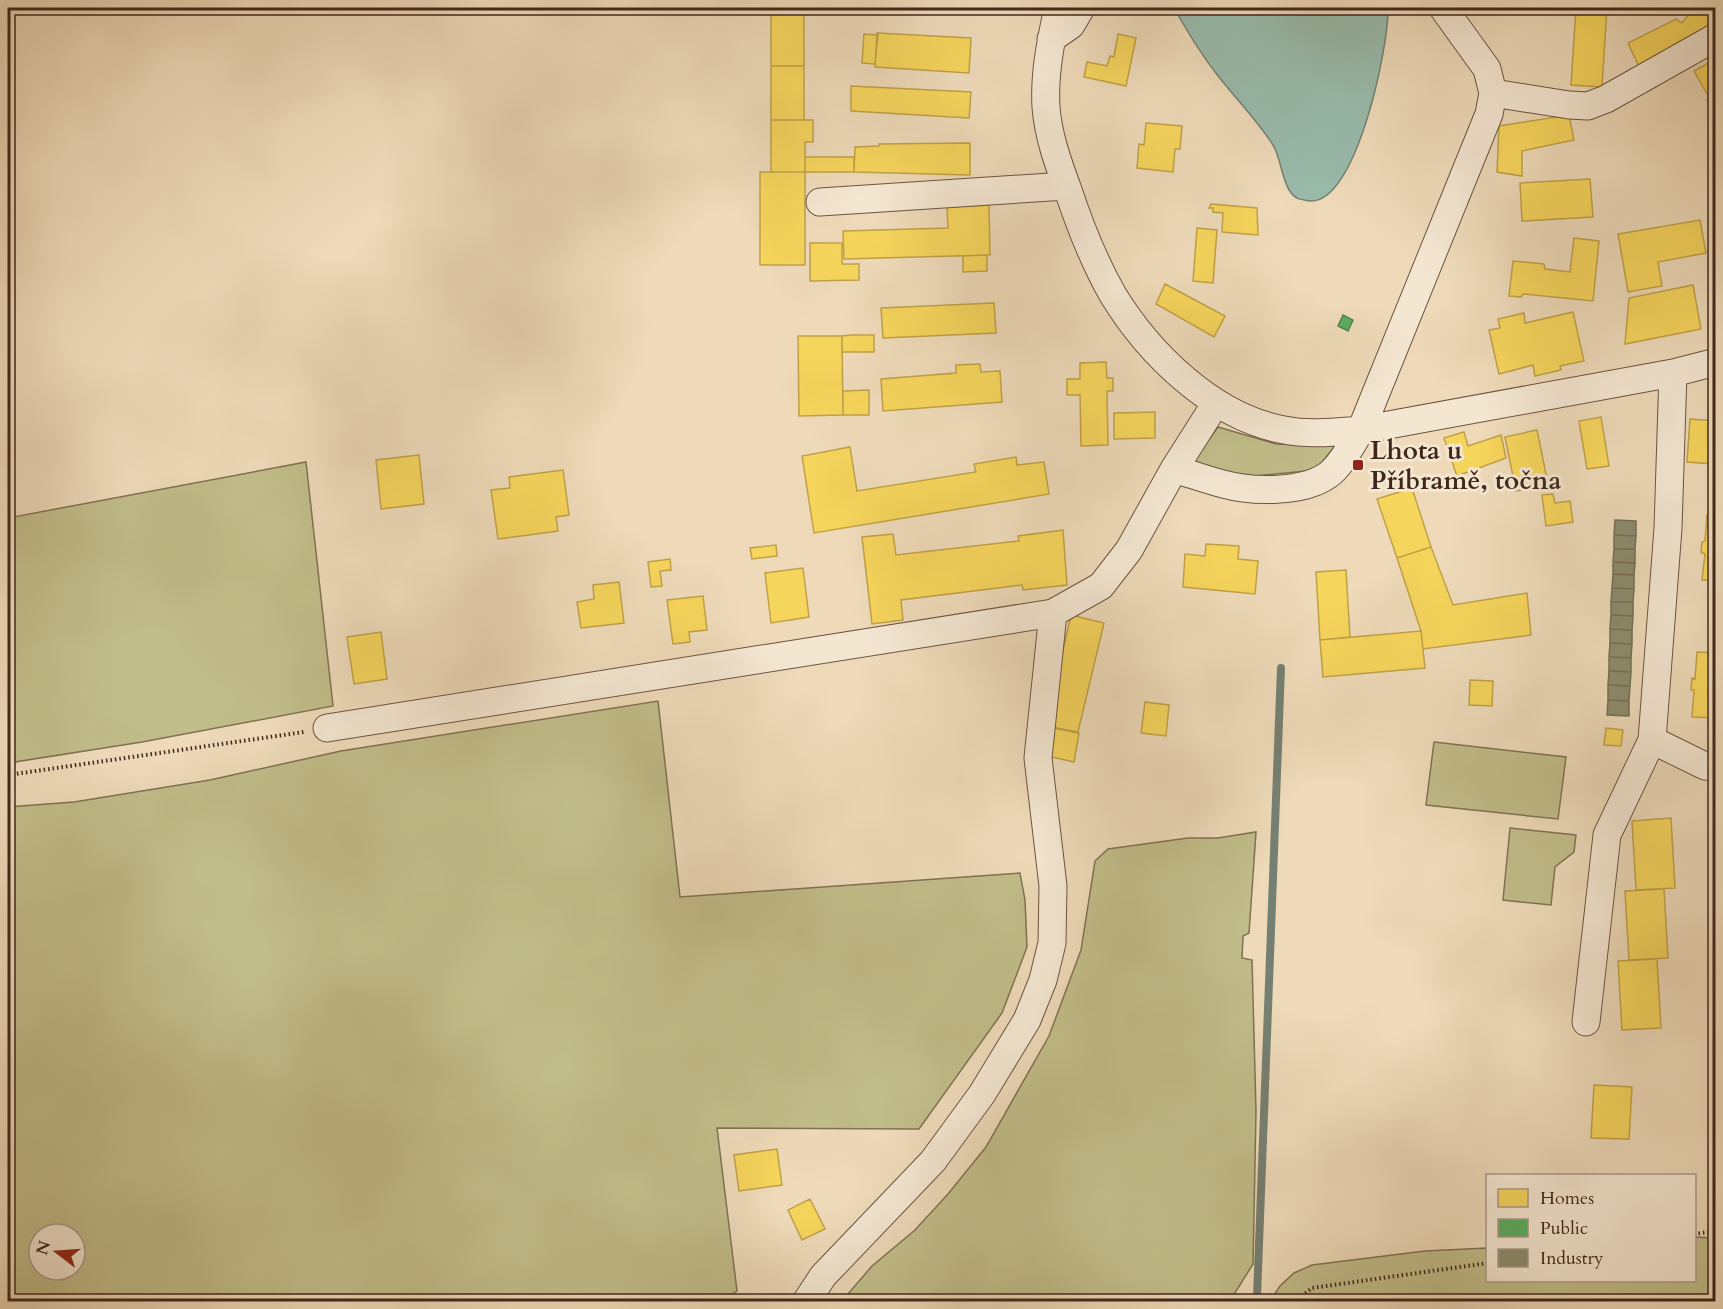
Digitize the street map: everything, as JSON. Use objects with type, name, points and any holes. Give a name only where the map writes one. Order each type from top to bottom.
[{"type":"street","points":[[1058,8],[1046,68],[1046,108],[1052,141],[1080,227],[1113,295],[1150,344],[1180,376],[1216,403],[1247,418],[1282,430],[1321,434],[1361,430],[1673,373],[1716,363]]},
{"type":"street","points":[[1051,39],[1071,25],[1081,8]]},
{"type":"street","points":[[1174,469],[1225,485],[1274,490],[1314,483],[1330,474],[1340,463],[1361,430],[1489,114],[1493,93],[1487,69],[1443,8]]},
{"type":"street","points":[[1493,93],[1588,106],[1606,99],[1716,37]]},
{"type":"street","points":[[820,202],[1066,186]]},
{"type":"street","points":[[1586,1022],[1607,835],[1652,740],[1668,528],[1673,373]]},
{"type":"street","points":[[327,728],[1053,613],[1101,586],[1129,550],[1174,469],[1216,403]]},
{"type":"street","points":[[806,1302],[823,1276],[933,1161],[975,1104],[1027,1020],[1043,980],[1052,943],[1053,886],[1038,758],[1053,613]]},
{"type":"street","points":[[1652,740],[1705,766],[1716,767]]},
{"type":"path","points":[[8,775],[327,728]]},
{"type":"path","points":[[1696,1234],[1716,1231]]},
{"type":"path","points":[[1295,1302],[1312,1288],[1486,1263]]},
{"type":"shaded area","points":[[1174,8],[1388,8],[1383,54],[1367,119],[1356,151],[1342,177],[1327,195],[1310,201],[1298,199],[1292,194],[1285,181],[1273,145],[1207,61]]},
{"type":"shaded area","points":[[1218,427],[1276,444],[1335,446],[1316,470],[1243,477],[1190,465]]},
{"type":"shaded area","points":[[306,462],[333,706],[142,742],[8,763],[8,518]]},
{"type":"shaded area","points":[[658,701],[680,897],[1020,873],[1025,900],[1027,947],[1002,1013],[919,1129],[717,1128],[737,1291],[722,1301],[8,1301],[8,807],[74,802],[210,780],[341,751]]},
{"type":"shaded area","points":[[1434,742],[1566,757],[1558,819],[1426,805]]},
{"type":"shaded area","points":[[1510,828],[1576,835],[1574,852],[1555,867],[1551,905],[1503,900]]},
{"type":"shaded area","points":[[1256,832],[1249,933],[1243,936],[1242,958],[1252,960],[1256,1111],[1253,1264],[1230,1301],[842,1301],[872,1266],[915,1230],[986,1147],[1049,1036],[1081,950],[1095,861],[1108,849]]},
{"type":"shaded area","points":[[1696,1237],[1715,1238],[1715,1301],[1270,1301],[1280,1286],[1294,1273],[1312,1265],[1425,1251],[1486,1248],[1486,1282],[1696,1282]]},
{"type":"building: Homes","points":[[1576,8],[1607,8],[1602,87],[1571,85]]},
{"type":"building: Homes","points":[[1694,8],[1710,8],[1716,11],[1716,22],[1702,40],[1641,71],[1628,43],[1676,19],[1682,23]]},
{"type":"building: Homes","points":[[771,9],[804,9],[804,66],[771,66]]},
{"type":"building: Homes","points":[[877,33],[971,38],[969,73],[875,67]]},
{"type":"building: Homes","points":[[864,34],[878,35],[875,64],[862,63]]},
{"type":"building: Homes","points":[[1118,34],[1136,38],[1126,86],[1084,77],[1087,62],[1107,66],[1110,56],[1114,57]]},
{"type":"building: Homes","points":[[1716,59],[1716,116],[1707,100],[1710,99],[1694,71]]},
{"type":"building: Homes","points":[[771,66],[804,66],[804,120],[771,120]]},
{"type":"building: Homes","points":[[851,86],[971,92],[969,118],[851,111]]},
{"type":"building: Homes","points":[[1569,115],[1574,140],[1522,151],[1522,176],[1497,172],[1499,126]]},
{"type":"building: Homes","points":[[771,120],[813,120],[813,142],[805,142],[805,172],[771,172]]},
{"type":"building: Homes","points":[[1146,123],[1182,126],[1180,149],[1175,149],[1173,172],[1137,168],[1139,144],[1144,145]]},
{"type":"building: Homes","points":[[970,143],[970,175],[854,172],[855,147],[879,146],[879,144]]},
{"type":"building: Homes","points":[[805,157],[854,157],[854,172],[805,172]]},
{"type":"building: Homes","points":[[760,172],[805,172],[805,265],[760,265]]},
{"type":"building: Homes","points":[[1590,179],[1593,217],[1522,221],[1520,183]]},
{"type":"building: Homes","points":[[1211,204],[1257,208],[1258,235],[1222,232],[1223,213],[1213,212],[1213,208],[1209,208]]},
{"type":"building: Homes","points":[[989,205],[990,255],[844,259],[843,231],[948,228],[947,207]]},
{"type":"building: Homes","points":[[1700,220],[1706,253],[1658,262],[1662,286],[1628,292],[1618,234]]},
{"type":"building: Homes","points":[[1197,228],[1217,230],[1213,283],[1193,281]]},
{"type":"building: Homes","points":[[1574,238],[1599,241],[1593,301],[1523,294],[1521,297],[1509,296],[1513,261],[1544,264],[1545,269],[1570,272]]},
{"type":"building: Homes","points":[[810,243],[842,243],[842,264],[859,264],[859,280],[810,281]]},
{"type":"building: Homes","points":[[987,255],[987,271],[963,272],[963,256]]},
{"type":"building: Homes","points":[[1165,284],[1225,316],[1214,337],[1156,304]]},
{"type":"building: Homes","points":[[1693,285],[1701,329],[1625,344],[1629,298]]},
{"type":"building: Homes","points":[[994,303],[996,333],[883,338],[881,308]]},
{"type":"building: Homes","points":[[1573,312],[1584,361],[1560,366],[1561,370],[1535,376],[1533,365],[1499,374],[1489,330],[1500,328],[1498,319],[1524,313],[1525,323]]},
{"type":"building: Homes","points":[[874,335],[874,352],[842,352],[842,336]]},
{"type":"building: Homes","points":[[798,336],[842,336],[843,415],[799,416]]},
{"type":"building: Homes","points":[[1106,362],[1107,378],[1113,378],[1113,391],[1107,391],[1108,445],[1081,446],[1080,395],[1067,395],[1067,379],[1080,379],[1080,363]]},
{"type":"building: Homes","points":[[980,364],[981,372],[1000,371],[1002,402],[883,411],[881,379],[956,373],[956,365]]},
{"type":"building: Homes","points":[[869,390],[869,415],[843,415],[843,391]]},
{"type":"building: Homes","points":[[1155,412],[1155,438],[1114,439],[1114,413]]},
{"type":"building: Homes","points":[[1601,417],[1609,466],[1587,469],[1579,421]]},
{"type":"building: Homes","points":[[1690,419],[1716,421],[1716,467],[1714,464],[1687,462]]},
{"type":"building: Homes","points":[[1537,430],[1548,484],[1516,491],[1505,437]]},
{"type":"building: Homes","points":[[1464,432],[1468,446],[1501,435],[1506,458],[1457,476],[1444,438]]},
{"type":"building: Homes","points":[[850,447],[857,491],[976,472],[974,464],[1016,457],[1017,465],[1044,462],[1049,494],[814,533],[802,456]]},
{"type":"building: Homes","points":[[419,455],[424,504],[381,509],[376,460]]},
{"type":"building: Homes","points":[[563,470],[569,515],[556,517],[558,531],[498,539],[491,490],[510,488],[509,477]]},
{"type":"building: Homes","points":[[1412,488],[1431,547],[1397,558],[1377,499]]},
{"type":"building: Homes","points":[[1553,494],[1555,503],[1570,501],[1573,522],[1546,526],[1542,495]]},
{"type":"building: Homes","points":[[1707,515],[1716,516],[1716,581],[1702,580],[1705,554],[1701,552],[1702,542],[1705,541]]},
{"type":"building: Homes","points":[[1063,530],[1067,585],[1023,590],[1022,585],[901,600],[903,620],[872,624],[862,537],[893,534],[896,555],[1019,541],[1018,536]]},
{"type":"building: Homes","points":[[1206,544],[1239,546],[1238,559],[1258,561],[1255,594],[1183,587],[1185,554],[1205,556]]},
{"type":"building: Homes","points":[[776,545],[777,556],[752,559],[750,548]]},
{"type":"building: Homes","points":[[1431,547],[1453,605],[1527,593],[1531,635],[1423,649],[1421,631],[1397,558]]},
{"type":"building: Homes","points":[[670,559],[671,570],[660,571],[662,586],[651,587],[648,562]]},
{"type":"building: Homes","points":[[803,568],[809,617],[771,623],[765,573]]},
{"type":"building: Homes","points":[[1346,570],[1350,637],[1320,640],[1316,572]]},
{"type":"building: Homes","points":[[619,582],[624,623],[581,628],[577,602],[594,599],[593,585]]},
{"type":"building: Homes","points":[[703,596],[707,630],[689,632],[690,642],[673,644],[667,600]]},
{"type":"building: Homes","points":[[1071,615],[1104,623],[1078,732],[1046,726]]},
{"type":"building: Homes","points":[[1421,631],[1425,668],[1323,677],[1320,640]]},
{"type":"building: Homes","points":[[381,632],[387,679],[354,684],[347,637]]},
{"type":"building: Homes","points":[[1697,652],[1716,653],[1716,718],[1692,717],[1694,690],[1691,690],[1692,678],[1695,679]]},
{"type":"building: Homes","points":[[1470,680],[1493,681],[1492,706],[1469,705]]},
{"type":"building: Homes","points":[[1145,702],[1169,705],[1166,736],[1141,733]]},
{"type":"building: Homes","points":[[1048,727],[1079,733],[1074,762],[1043,755]]},
{"type":"building: Homes","points":[[1606,728],[1623,730],[1621,746],[1604,745]]},
{"type":"building: Homes","points":[[1671,818],[1675,888],[1636,890],[1632,821]]},
{"type":"building: Homes","points":[[1664,889],[1668,958],[1629,960],[1625,891]]},
{"type":"building: Homes","points":[[1657,959],[1661,1028],[1622,1030],[1618,961]]},
{"type":"building: Homes","points":[[1594,1085],[1632,1087],[1629,1139],[1591,1138]]},
{"type":"building: Homes","points":[[777,1149],[782,1185],[739,1191],[734,1155]]},
{"type":"building: Homes","points":[[810,1199],[825,1229],[802,1240],[788,1210]]},
{"type":"building: Public","points":[[1343,315],[1353,320],[1348,331],[1338,326]]},
{"type":"building: Industry","points":[[1615,520],[1636,521],[1636,536],[1614,535]]},
{"type":"building: Industry","points":[[1614,535],[1636,536],[1635,549],[1614,549]]},
{"type":"building: Industry","points":[[1614,549],[1635,549],[1635,563],[1613,562]]},
{"type":"building: Industry","points":[[1613,562],[1635,563],[1634,575],[1613,574]]},
{"type":"building: Industry","points":[[1613,574],[1634,575],[1634,589],[1612,588]]},
{"type":"building: Industry","points":[[1612,588],[1634,589],[1633,602],[1611,602]]},
{"type":"building: Industry","points":[[1611,602],[1633,602],[1633,616],[1611,615]]},
{"type":"building: Industry","points":[[1611,615],[1633,616],[1632,630],[1610,629]]},
{"type":"building: Industry","points":[[1610,629],[1632,630],[1632,644],[1610,643]]},
{"type":"building: Industry","points":[[1610,643],[1632,644],[1631,658],[1609,657]]},
{"type":"building: Industry","points":[[1609,657],[1631,658],[1631,672],[1609,671]]},
{"type":"building: Industry","points":[[1609,671],[1631,672],[1630,686],[1608,685]]},
{"type":"building: Industry","points":[[1608,685],[1630,686],[1629,701],[1608,700]]},
{"type":"building: Industry","points":[[1608,700],[1629,701],[1629,716],[1607,715]]},
{"type":"waterway","points":[[1253,1302],[1257,1297],[1281,668]]},
{"type":"place","name":"Lhota u Příbramě, točna","points":[[1358,465]]}]
